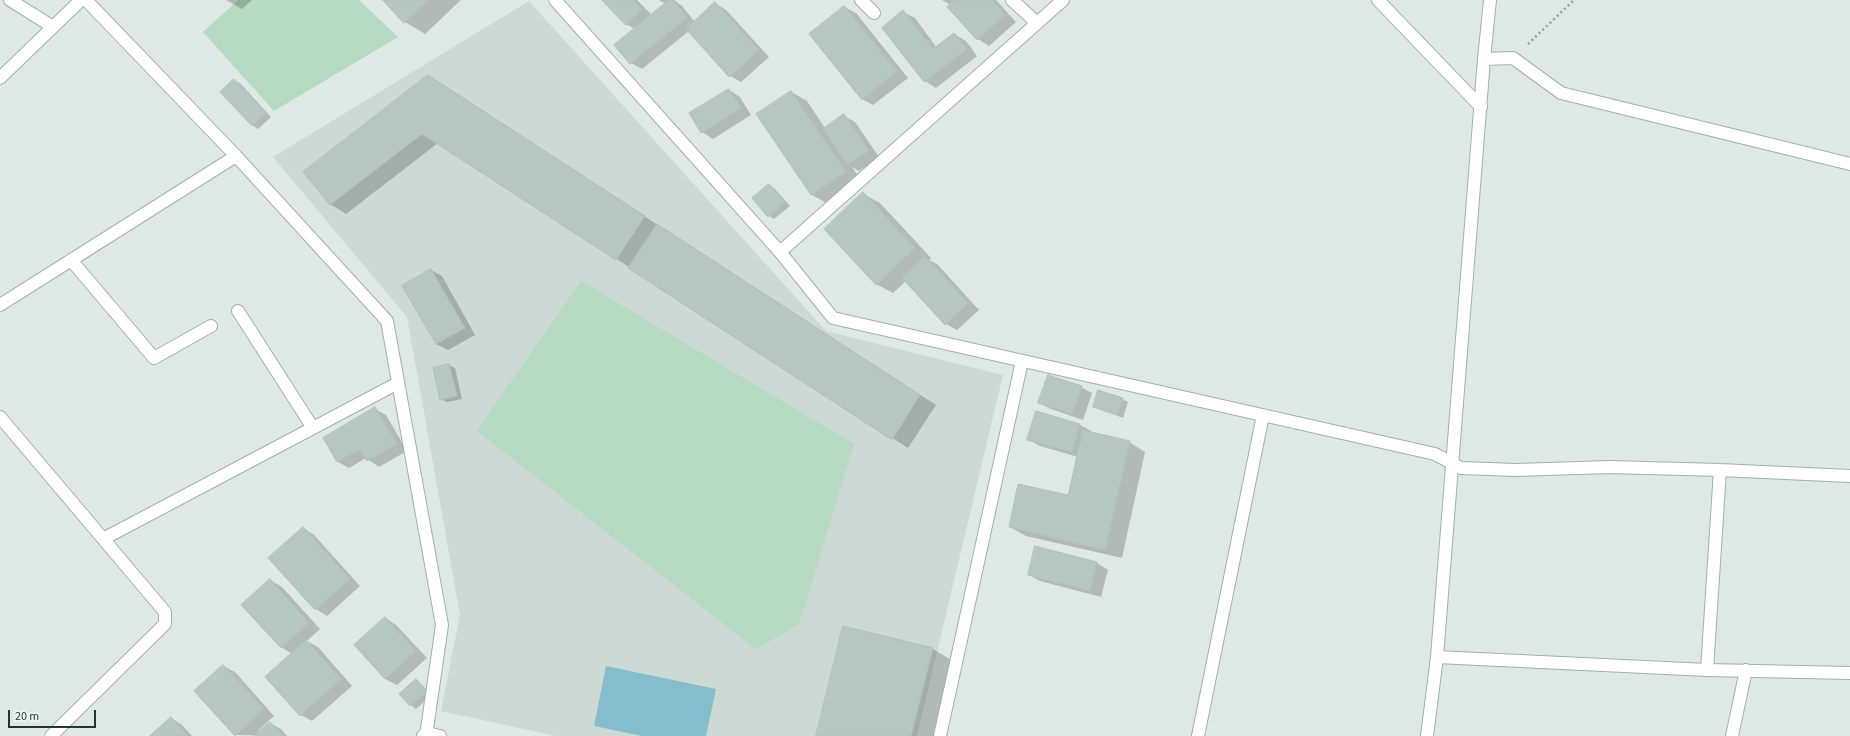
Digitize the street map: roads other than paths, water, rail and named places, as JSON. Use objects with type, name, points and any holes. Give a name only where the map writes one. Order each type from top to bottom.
[{"type":"street","points":[[10,0],[53,27]]},
{"type":"street","points":[[0,78],[81,0]]},
{"type":"street","points":[[86,0],[236,156],[387,321],[442,625],[425,735],[440,736]]},
{"type":"street","points":[[555,0],[780,252],[833,318],[1435,454],[1451,464],[1461,468],[1516,470],[1608,467],[1850,476]]},
{"type":"street","points":[[861,0],[874,13]]},
{"type":"street","points":[[1012,0],[1036,23]]},
{"type":"street","points":[[780,252],[1063,0]]},
{"type":"street","points":[[1378,0],[1481,107]]},
{"type":"street","points":[[1427,736],[1437,658],[1451,464],[1490,0]]},
{"type":"street","points":[[1484,59],[1513,58],[1561,93],[1850,164]]},
{"type":"street","points":[[0,305],[236,156]]},
{"type":"street","points":[[71,260],[154,358],[211,326]]},
{"type":"street","points":[[238,311],[312,428]]},
{"type":"street","points":[[940,736],[1022,361]]},
{"type":"street","points":[[104,539],[398,383]]},
{"type":"street","points":[[1198,736],[1263,415]]},
{"type":"street","points":[[0,417],[165,612],[165,624],[51,736]]},
{"type":"street","points":[[1707,670],[1720,470]]},
{"type":"street","points":[[1437,658],[1707,670],[1850,674]]},
{"type":"street","points":[[1732,736],[1746,670]]},
{"type":"water","points":[[606,666],[716,689],[706,736],[642,736],[594,726]]}]
